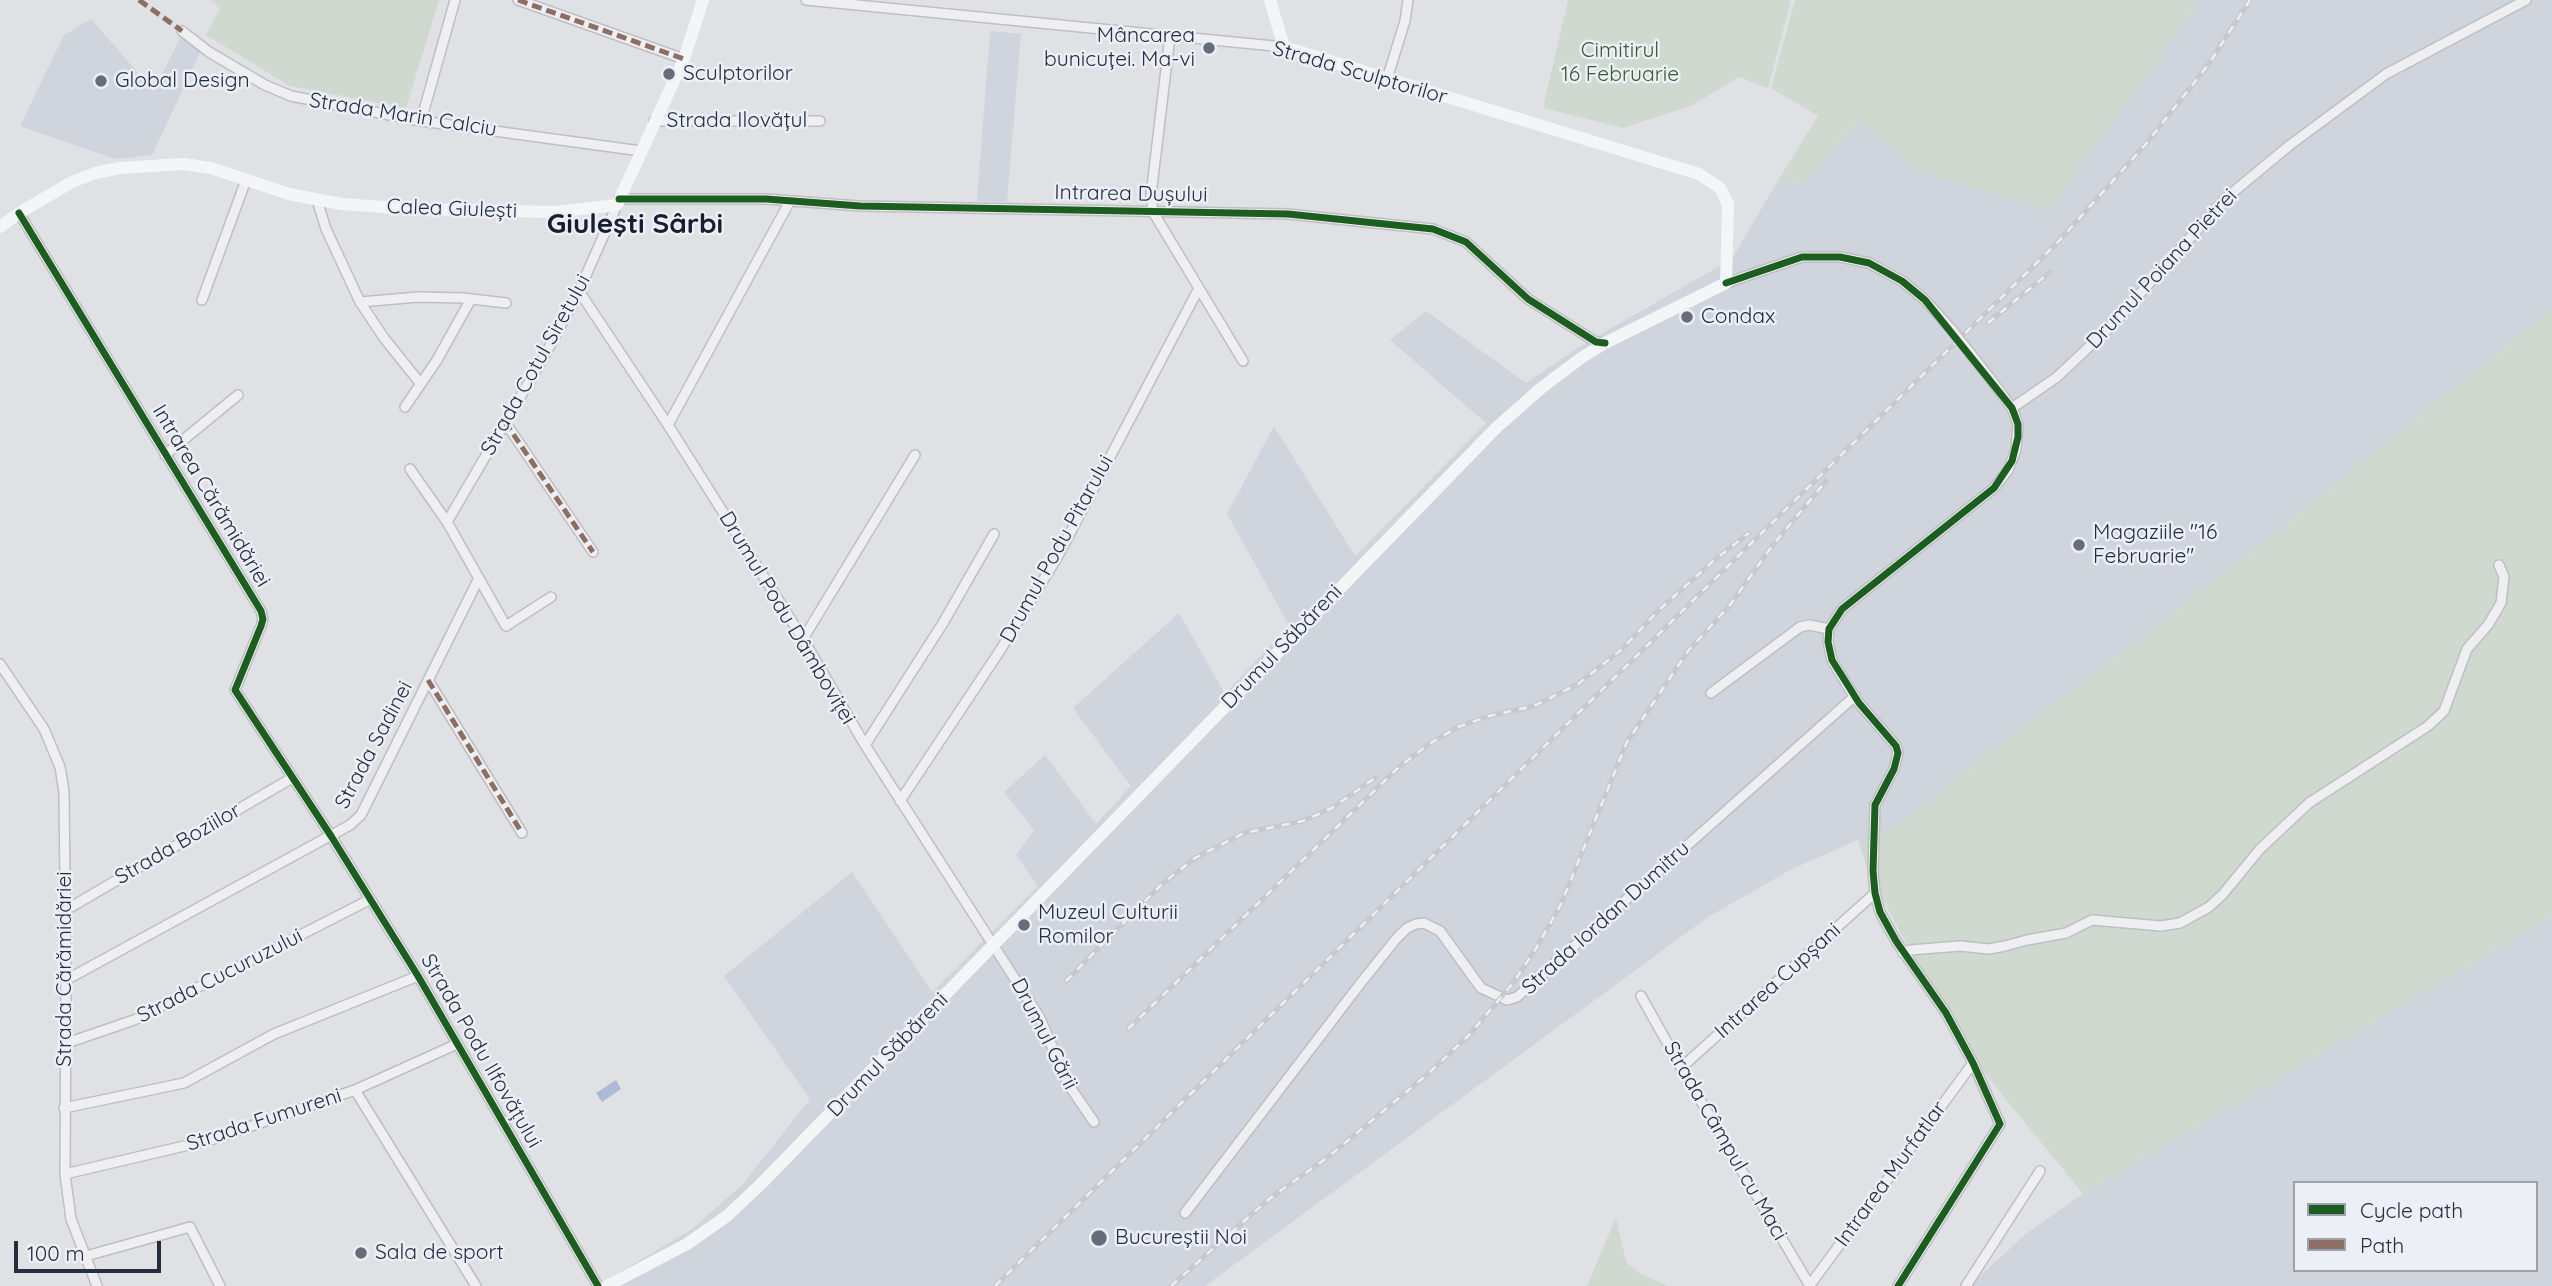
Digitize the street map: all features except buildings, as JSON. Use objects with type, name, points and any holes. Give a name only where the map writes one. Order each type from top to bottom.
[{"type":"main road","points":[[618,202],[684,59],[703,0]]},
{"type":"main road","points":[[1270,0],[1284,47]]},
{"type":"main road","name":"Strada Sculptorilor","points":[[1284,47],[1699,174],[1720,188],[1728,204],[1726,283]]},
{"type":"main road","name":"Calea Giulești","points":[[0,227],[72,182],[120,168],[197,165],[317,200],[412,209],[556,212],[618,202]]},
{"type":"main road","name":"Drumul Săbăreni","points":[[607,1286],[687,1244],[727,1216],[995,945],[1496,428],[1539,389],[1605,343],[1726,283]]},
{"type":"street","points":[[421,121],[456,0]]},
{"type":"street","points":[[519,0],[684,59]]},
{"type":"street","name":"Strada Sculptorilor","points":[[806,0],[1284,47]]},
{"type":"street","points":[[1387,79],[1405,20],[1408,0]]},
{"type":"street","name":"Drumul Poiana Pietrei","points":[[2012,408],[2057,377],[2109,328],[2226,198],[2290,145],[2386,74],[2526,0]]},
{"type":"street","name":"Strada Marin Calciu","points":[[182,31],[265,85],[291,96],[421,121],[641,151]]},
{"type":"street","points":[[1170,36],[1151,195],[1153,212],[1243,361]]},
{"type":"street","name":"Strada Ilovățul","points":[[654,121],[820,121]]},
{"type":"street","points":[[202,300],[246,180]]},
{"type":"street","points":[[317,200],[326,229],[360,302],[384,338],[420,383]]},
{"type":"street","points":[[668,425],[790,201]]},
{"type":"street","name":"Intrarea Dușului","points":[[618,202],[790,201],[860,206],[1288,214],[1433,229],[1466,242],[1528,299],[1596,342],[1605,343]]},
{"type":"street","name":"Strada Cotul Siretului","points":[[447,522],[579,291],[618,202]]},
{"type":"street","name":"Intrarea Cărămidăriei","points":[[19,213],[261,611],[261,626],[235,690],[331,836]]},
{"type":"street","name":"Drumul Săbăreni","points":[[1726,283],[1802,257],[1840,257],[1869,263],[1902,281],[1925,300],[1952,330],[2012,408]]},
{"type":"street","name":"Drumul Podu Pitarului","points":[[900,801],[1001,649],[1058,556],[1199,288]]},
{"type":"street","name":"Drumul Podu Dâmboviței","points":[[579,291],[668,425],[803,639],[900,801],[995,945]]},
{"type":"street","points":[[360,302],[418,298],[506,303]]},
{"type":"street","points":[[405,407],[437,360],[471,299]]},
{"type":"street","points":[[165,455],[238,395]]},
{"type":"street","points":[[1898,1286],[2000,1124],[1973,1063],[1946,1013],[1903,953],[1880,912],[1875,893],[1873,856],[1875,805],[1894,769],[1898,753],[1896,746],[1855,696],[1832,660],[1828,642],[1829,629],[1842,609],[2001,480],[2012,461],[2018,437],[2018,424],[2012,408]]},
{"type":"street","points":[[505,422],[593,552]]},
{"type":"street","points":[[803,639],[915,454]]},
{"type":"street","points":[[410,468],[447,522],[506,626],[551,597]]},
{"type":"street","points":[[865,745],[950,611],[994,534]]},
{"type":"street","points":[[1903,953],[1910,950],[1960,946],[1997,948],[2066,933],[2092,920],[2161,926],[2180,923],[2209,907],[2260,849],[2309,803],[2428,726],[2444,711],[2467,649],[2488,625],[2501,603],[2504,577],[2499,565]]},
{"type":"street","name":"Strada Sadinei","points":[[66,980],[331,836],[361,815],[478,580]]},
{"type":"street","points":[[1711,693],[1800,627],[1819,625],[1829,629]]},
{"type":"street","name":"Strada Cărămidăriei","points":[[0,664],[44,729],[60,767],[64,792],[67,1043],[65,1174],[71,1219],[97,1286]]},
{"type":"street","points":[[428,680],[522,833]]},
{"type":"street","name":"Strada Iordan Dumitru","points":[[1185,1213],[1361,982],[1407,928],[1424,923],[1440,931],[1482,988],[1507,1000],[1517,997],[1855,696]]},
{"type":"street","name":"Strada Boziilor","points":[[64,911],[292,778]]},
{"type":"street","name":"Strada Podu Ilfovățului","points":[[331,836],[418,976],[598,1286]]},
{"type":"street","name":"Intrarea Cupșani","points":[[1681,1068],[1875,893]]},
{"type":"street","name":"Strada Cucuruzului","points":[[67,1043],[134,1020],[369,900]]},
{"type":"street","name":"Drumul Gării","points":[[995,945],[1040,1018],[1068,1084],[1094,1122]]},
{"type":"street","points":[[64,1108],[184,1083],[274,1034],[418,976]]},
{"type":"street","name":"Strada Câmpul cu Maci","points":[[1641,996],[1810,1286]]},
{"type":"street","name":"Strada Fumureni","points":[[65,1174],[214,1139],[355,1090],[457,1044]]},
{"type":"street","name":"Intrarea Murfatlar","points":[[1810,1286],[1973,1063]]},
{"type":"street","points":[[355,1090],[476,1286]]},
{"type":"street","points":[[1966,1286],[2040,1171]]},
{"type":"street","points":[[86,1256],[190,1227],[220,1286]]},
{"type":"shaded area","points":[[2198,0],[2552,0],[2552,309],[2236,564],[1900,822],[1868,840],[1858,840],[1790,870],[1708,917],[1205,1286],[597,1286],[692,1229],[743,1184],[810,1099],[724,976],[852,872],[932,992],[1038,886],[1016,855],[1034,830],[1004,792],[1045,755],[1096,824],[1131,786],[1073,708],[1179,613],[1225,694],[1289,625],[1227,514],[1274,426],[1355,556],[1486,423],[1390,340],[1426,311],[1526,383],[1582,345],[1732,259],[1777,182],[1801,184],[1861,120],[1918,171],[2188,18]]},
{"type":"shaded area","points":[[91,19],[154,91],[181,36],[201,51],[152,155],[115,159],[20,126],[64,35]]},
{"type":"shaded area","points":[[990,31],[1021,34],[1007,202],[977,201]]},
{"type":"shaded area","points":[[2552,917],[2552,1286],[1969,1286],[2027,1233],[2083,1194]]},
{"type":"green space","points":[[211,0],[439,0],[406,108],[290,86],[206,35],[220,8]]},
{"type":"green space","name":"Cimitirul 16 Februarie","points":[[1568,0],[1791,0],[1768,88],[1739,77],[1693,105],[1623,128],[1543,108]]},
{"type":"green space","points":[[1795,0],[2198,0],[2188,18],[2049,210],[1917,171],[1861,120],[1801,184],[1777,182],[1818,116],[1771,88]]},
{"type":"green space","points":[[2552,309],[2552,917],[2083,1194],[1987,1076],[1910,950],[1868,872],[1858,840],[1868,840],[1900,822],[2236,564]]},
{"type":"green space","points":[[1616,1217],[1626,1262],[1639,1273],[1668,1286],[1587,1286]]},
{"type":"water","points":[[616,1080],[621,1089],[602,1102],[596,1093]]},
{"type":"railway","points":[[995,1286],[2058,242],[2145,145],[2208,65],[2250,0]]},
{"type":"railway","points":[[1988,323],[2050,272]]},
{"type":"railway","points":[[1171,1286],[1269,1199],[1328,1157],[1429,1073],[1469,1035],[1513,983],[1561,904],[1627,742],[1688,651],[1730,605],[1772,546],[1826,481]]},
{"type":"railway","points":[[1128,1029],[1399,767],[1429,744],[1458,727],[1489,716],[1534,706],[1578,684],[1621,650],[1659,610],[1749,533]]},
{"type":"railway","points":[[1066,981],[1162,884],[1195,858],[1244,833],[1303,821],[1332,808],[1375,778]]},
{"type":"marked path","points":[[139,0],[182,31]]},
{"type":"marked path","points":[[518,0],[684,59]]},
{"type":"marked path","points":[[505,422],[593,552]]},
{"type":"marked path","points":[[428,680],[522,833]]},
{"type":"cycle path","points":[[619,199],[766,199],[860,206],[1288,214],[1433,229],[1466,242],[1528,299],[1596,342],[1605,343]]},
{"type":"cycle path","points":[[19,213],[261,611],[261,626],[235,690],[331,836],[418,976],[598,1286]]},
{"type":"cycle path","points":[[1726,283],[1802,257],[1840,257],[1869,263],[1902,281],[1925,300],[2012,408],[2018,424],[2012,461],[1994,488],[1842,609],[1829,629],[1828,642],[1832,660],[1859,703],[1896,746],[1898,753],[1894,769],[1875,805],[1873,871],[1880,912],[1896,941],[1946,1013],[1973,1063],[2000,1124],[1898,1286]]},
{"type":"place","name":"Mâncarea bunicuței. Ma-vi","points":[[1209,48]]},
{"type":"place","name":"Sculptorilor","points":[[669,74]]},
{"type":"place","name":"Global Design","points":[[101,81]]},
{"type":"place","name":"Condax","points":[[1687,317]]},
{"type":"place","name":"Magaziile \"16 Februarie\"","points":[[2079,545]]},
{"type":"place","name":"Muzeul Culturii Romilor","points":[[1024,925]]},
{"type":"place","name":"Bucureștii Noi","points":[[1099,1238]]},
{"type":"place","name":"Sala de sport","points":[[361,1253]]},
{"type":"district","name":"Giuleşti Sârbi","points":[[635,225]]}]
